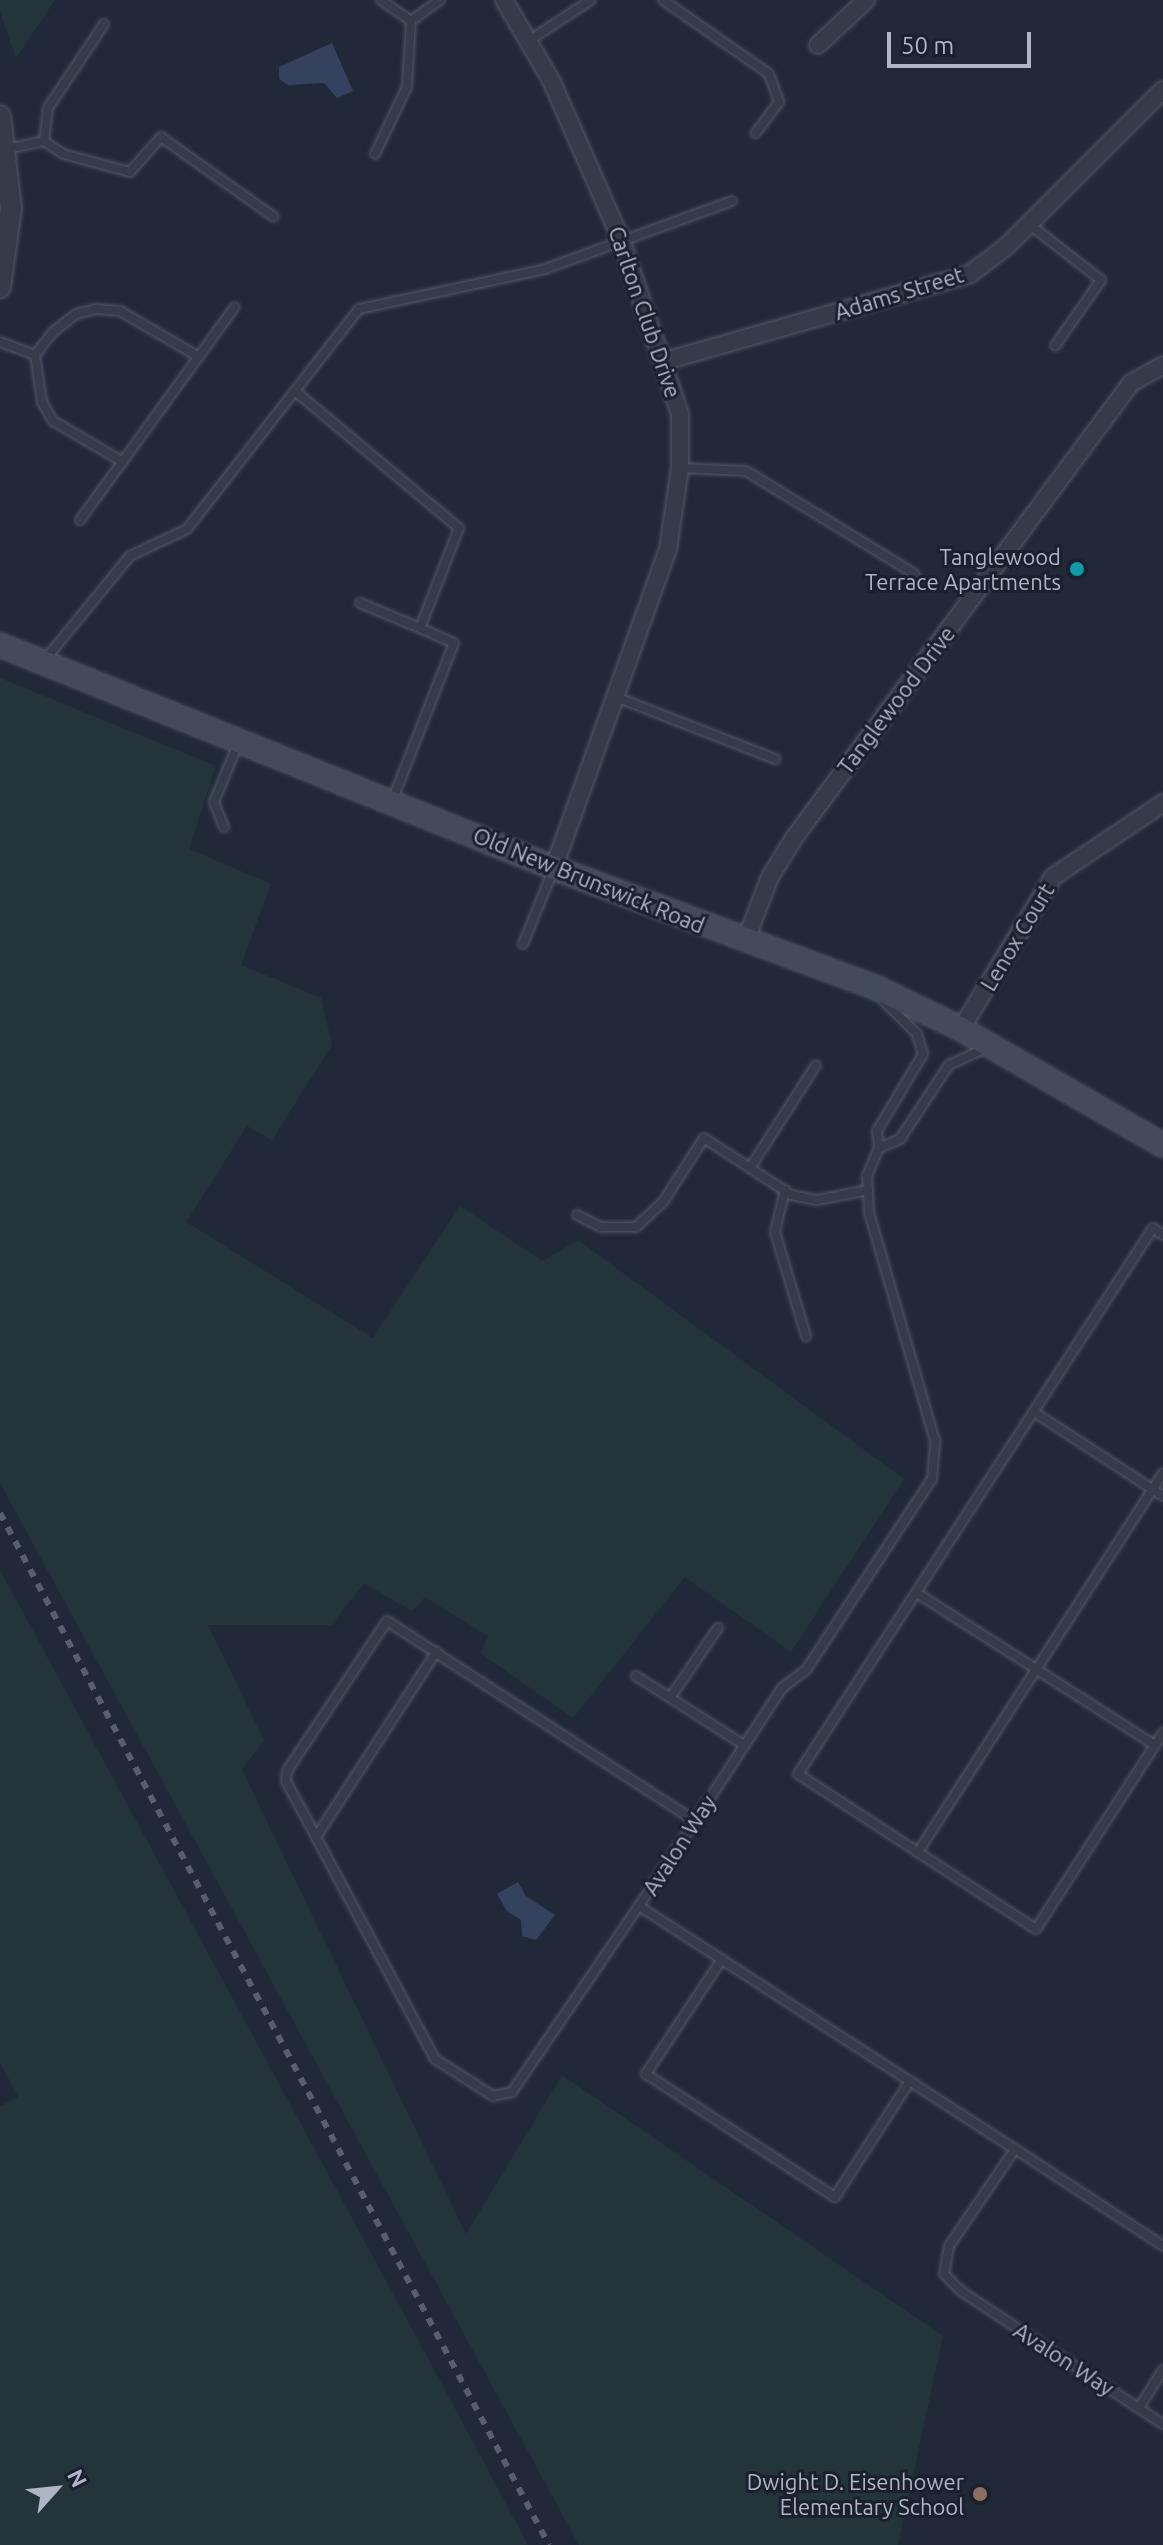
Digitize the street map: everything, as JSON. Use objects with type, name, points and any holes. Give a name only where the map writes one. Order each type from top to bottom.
[{"type":"main road","name":"Old New Brunswick Road","points":[[0,645],[554,868],[745,942],[861,982],[961,1029],[1163,1145]]},
{"type":"street","name":"Carlton Club Drive","points":[[504,0],[530,40],[622,242],[665,361],[680,414],[680,468],[668,549],[554,868]]},
{"type":"street","points":[[818,45],[866,0]]},
{"type":"street","name":"Adams Street","points":[[665,361],[970,274],[1029,224],[1163,90]]},
{"type":"street","points":[[0,116],[7,149],[0,287]]},
{"type":"street","name":"Tanglewood Drive","points":[[745,942],[770,877],[794,838],[1131,383],[1163,365]]},
{"type":"street","name":"Lenox Court","points":[[961,1029],[1053,877],[1163,803]]},
{"type":"lane","points":[[381,0],[411,21]]},
{"type":"lane","points":[[411,21],[440,0]]},
{"type":"lane","points":[[530,40],[591,0]]},
{"type":"lane","points":[[663,0],[769,74],[779,102],[756,133]]},
{"type":"lane","points":[[375,154],[407,87],[411,21]]},
{"type":"lane","points":[[44,141],[48,108],[104,24]]},
{"type":"lane","points":[[7,149],[44,141],[63,154],[130,172],[161,137],[274,217]]},
{"type":"lane","points":[[43,662],[130,556],[187,529],[359,309],[545,269],[732,201]]},
{"type":"lane","points":[[1029,224],[1101,280],[1055,346]]},
{"type":"lane","points":[[80,520],[235,307]]},
{"type":"lane","points":[[123,462],[53,421],[42,402],[35,355],[53,332],[76,314],[96,309],[131,316],[199,357]]},
{"type":"lane","points":[[0,342],[35,355]]},
{"type":"lane","points":[[295,391],[459,528],[420,628]]},
{"type":"lane","points":[[680,468],[746,471],[915,574]]},
{"type":"lane","points":[[360,603],[454,643],[392,801]]},
{"type":"lane","points":[[615,697],[775,759]]},
{"type":"lane","points":[[224,827],[214,802],[240,741]]},
{"type":"lane","points":[[523,944],[554,868]]},
{"type":"lane","name":"Avalon Way","points":[[861,982],[902,1017],[923,1054],[877,1131],[879,1148],[867,1176],[869,1212],[935,1441],[936,1466],[806,1670],[782,1688],[639,1906],[1015,2149],[949,2246],[944,2274],[972,2299],[1163,2424]]},
{"type":"lane","points":[[879,1148],[900,1139],[949,1065],[992,1046]]},
{"type":"lane","points":[[750,1168],[816,1065]]},
{"type":"lane","points":[[577,1215],[601,1227],[636,1227],[663,1202],[704,1138],[785,1190],[817,1200],[868,1190]]},
{"type":"lane","points":[[785,1190],[775,1232],[806,1336]]},
{"type":"lane","points":[[1163,1235],[1153,1228],[798,1774],[1036,1929],[1163,1733]]},
{"type":"lane","points":[[1034,1412],[1163,1496]]},
{"type":"lane","points":[[918,1852],[1163,1473]]},
{"type":"lane","points":[[917,1593],[1155,1745]]},
{"type":"lane","points":[[639,1906],[522,2082],[512,2092],[493,2096],[435,2059],[286,1781],[287,1771],[387,1621],[695,1821]]},
{"type":"lane","points":[[670,1698],[718,1628]]},
{"type":"lane","points":[[316,1837],[436,1652]]},
{"type":"lane","points":[[636,1676],[744,1745]]},
{"type":"lane","points":[[722,1959],[646,2074],[835,2197],[910,2081]]},
{"type":"lane","points":[[1015,2149],[1163,2246]]},
{"type":"lane","points":[[1139,2408],[1163,2370]]},
{"type":"shaded area","points":[[0,0],[55,0],[16,58],[0,11]]},
{"type":"shaded area","points":[[0,678],[216,766],[189,849],[271,884],[241,965],[321,998],[332,1045],[272,1140],[247,1126],[186,1222],[373,1338],[460,1206],[542,1261],[578,1240],[904,1479],[791,1652],[685,1577],[573,1718],[480,1653],[488,1636],[425,1597],[412,1611],[364,1583],[331,1625],[208,1625],[264,1740],[242,1770],[466,2234],[562,2075],[943,2336],[898,2545],[579,2545],[0,1483]]},
{"type":"shaded area","points":[[0,1570],[528,2545],[0,2545],[0,2106],[18,2097],[0,2062]]},
{"type":"water","points":[[332,43],[353,91],[337,98],[324,83],[288,85],[279,79],[279,67]]},
{"type":"water","points":[[518,1882],[526,1896],[555,1915],[536,1940],[522,1936],[521,1920],[507,1911],[497,1894]]},
{"type":"railway","points":[[0,1513],[549,2545]]},
{"type":"place","name":"Tanglewood Terrace Apartments","points":[[1077,569]]},
{"type":"place","name":"Dwight D. Eisenhower Elementary School","points":[[980,2494]]}]
